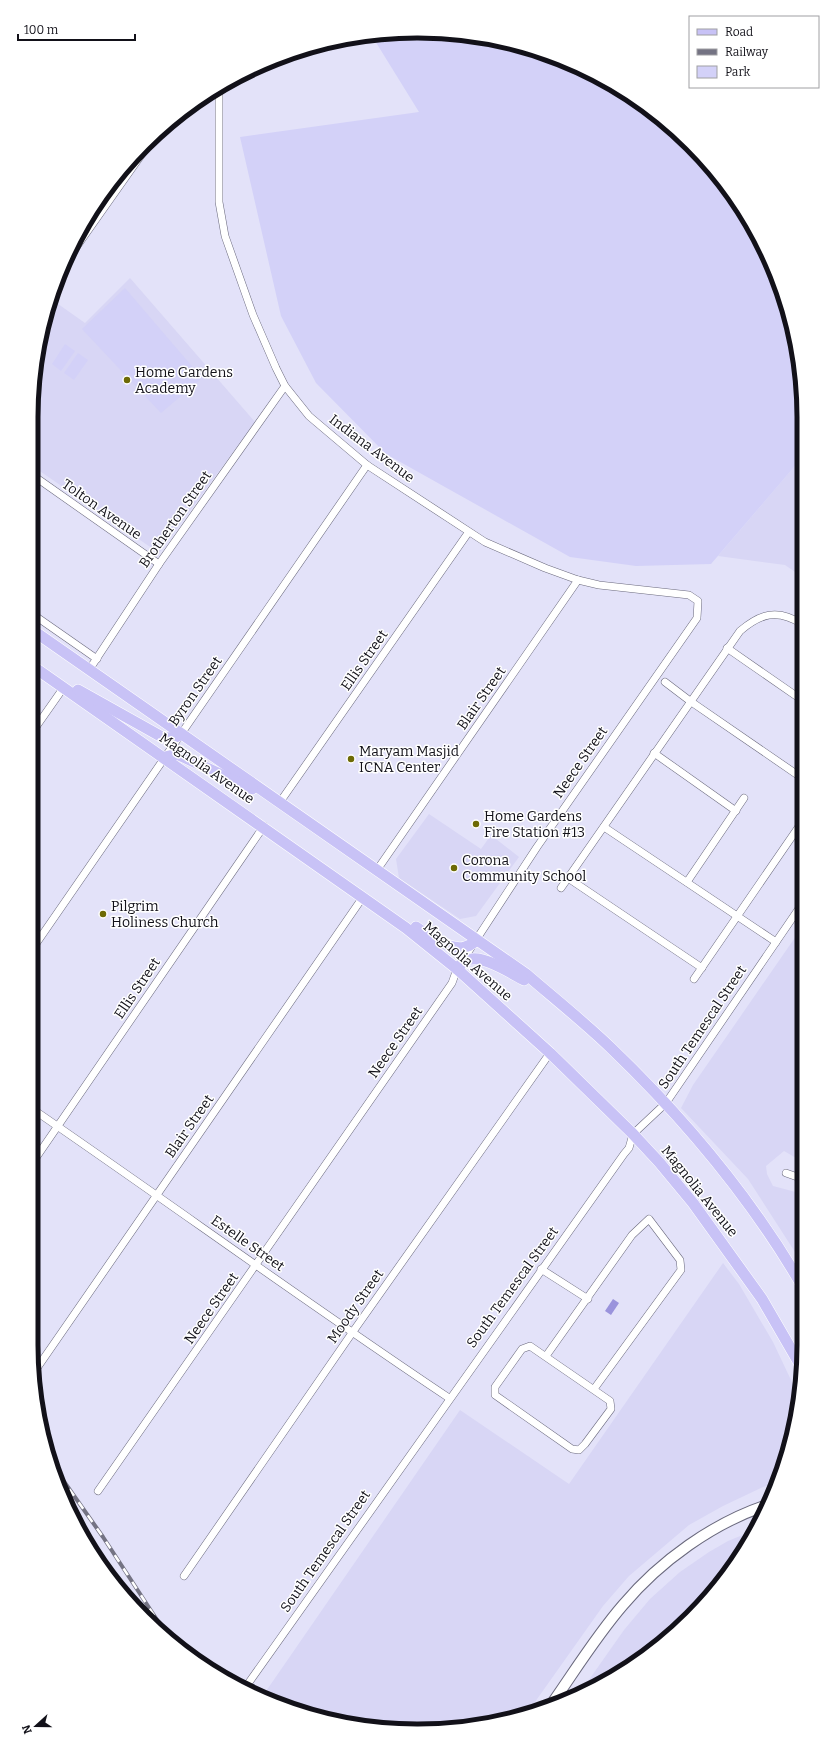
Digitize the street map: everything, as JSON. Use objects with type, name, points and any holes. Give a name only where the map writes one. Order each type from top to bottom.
[{"type":"main road","name":"Magnolia Avenue","points":[[38,634],[377,870],[476,941],[526,974],[606,1044],[666,1103],[703,1145],[744,1196],[797,1277]]},
{"type":"main road","name":"Magnolia Avenue","points":[[38,669],[379,907],[457,969],[550,1053],[633,1134],[693,1203],[762,1298],[796,1357]]},
{"type":"main road","points":[[64,687],[77,689],[162,736],[176,738],[182,734]]},
{"type":"main road","points":[[165,757],[177,754],[280,802]]},
{"type":"main road","points":[[379,907],[435,939],[456,947],[467,947],[476,941]]},
{"type":"main road","points":[[457,969],[463,962],[469,959],[483,960],[548,993]]},
{"type":"main road","points":[[791,1347],[797,1350]]},
{"type":"main road","points":[[556,1698],[602,1631],[647,1579],[703,1536],[732,1520],[760,1508]]},
{"type":"street","name":"Indiana Avenue","points":[[219,95],[219,189],[222,225],[232,259],[253,315],[276,368],[286,386],[309,416],[367,465],[468,533],[499,549],[578,580],[599,585],[689,595],[698,601]]},
{"type":"street","points":[[86,233],[135,163]]},
{"type":"street","name":"Brotherton Street","points":[[90,670],[159,564],[286,386]]},
{"type":"street","name":"Byron Street","points":[[38,941],[367,465]]},
{"type":"street","name":"Tolton Avenue","points":[[38,479],[159,564]]},
{"type":"street","name":"Ellis Street","points":[[280,802],[468,533]]},
{"type":"street","name":"Blair Street","points":[[377,870],[578,580]]},
{"type":"street","name":"Neece Street","points":[[98,1491],[257,1265],[452,983],[457,969],[532,854],[697,618],[698,601]]},
{"type":"street","points":[[561,888],[740,631],[754,620],[771,614],[792,617],[797,620]]},
{"type":"street","points":[[38,618],[96,659]]},
{"type":"street","points":[[727,648],[797,697]]},
{"type":"street","points":[[665,682],[690,701],[797,775]]},
{"type":"street","points":[[38,724],[64,687]]},
{"type":"street","points":[[654,754],[736,811]]},
{"type":"street","points":[[687,882],[744,798]]},
{"type":"street","name":"Ellis Street","points":[[38,1155],[264,826]]},
{"type":"street","points":[[604,827],[776,942]]},
{"type":"street","points":[[694,979],[797,829]]},
{"type":"street","points":[[568,878],[702,968]]},
{"type":"street","name":"Blair Street","points":[[39,1365],[363,897]]},
{"type":"street","name":"South Temescal Street","points":[[247,1683],[541,1269],[629,1148],[633,1134],[666,1103],[797,911]]},
{"type":"street","name":"Moody Street","points":[[184,1576],[352,1333],[550,1053]]},
{"type":"street","name":"Estelle Street","points":[[38,1113],[352,1333],[450,1398]]},
{"type":"street","points":[[786,1173],[797,1177]]},
{"type":"street","points":[[546,1356],[588,1299],[632,1235],[649,1219],[680,1260],[681,1270],[594,1390]]},
{"type":"street","points":[[541,1269],[588,1299]]},
{"type":"street","points":[[530,1346],[546,1356],[610,1401],[611,1408],[579,1450],[572,1449],[495,1395],[495,1387],[522,1348],[530,1346]]},
{"type":"shaded area","name":"Home Gardens Academy","points":[[130,278],[255,422],[159,553],[38,470],[38,418],[41,368],[45,343],[56,303],[85,323]]},
{"type":"shaded area","points":[[797,464],[797,573],[785,565],[718,556]]},
{"type":"shaded area","name":"Corona Community School","points":[[429,814],[481,849],[491,835],[519,857],[476,916],[460,919],[399,878],[396,859]]},
{"type":"shaded area","points":[[797,935],[797,1159],[784,1151],[766,1166],[767,1174],[773,1186],[797,1192],[797,1255],[748,1179],[681,1108],[693,1085]]},
{"type":"shaded area","points":[[723,1263],[739,1284],[773,1342],[795,1388],[790,1419],[784,1443],[770,1485],[723,1506],[689,1525],[629,1576],[603,1606],[532,1706],[492,1717],[467,1721],[418,1724],[393,1723],[343,1717],[296,1704],[265,1692],[460,1410],[569,1484]]},
{"type":"shaded area","points":[[613,1299],[619,1303],[611,1315],[605,1311]]},
{"type":"shaded area","points":[[746,1534],[719,1576],[686,1613],[649,1646],[586,1685],[624,1630],[650,1599],[680,1572],[728,1541]]},
{"type":"green space","points":[[418,38],[442,39],[492,45],[516,51],[563,67],[585,77],[607,89],[649,116],[686,149],[703,167],[719,186],[733,207],[758,250],[768,272],[777,296],[790,343],[796,393],[797,464],[711,564],[636,566],[570,557],[386,454],[316,383],[281,316],[240,137],[419,112],[375,40]]},
{"type":"green space","points":[[125,288],[202,378],[161,413],[82,329]]},
{"type":"green space","points":[[65,344],[75,351],[61,371],[52,364]]},
{"type":"green space","points":[[78,353],[88,360],[74,380],[64,373]]},
{"type":"railway","points":[[64,1481],[103,1537],[158,1622]]},
{"type":"place","name":"Home Gardens Academy","points":[[127,380]]},
{"type":"place","name":"Maryam Masjid ICNA Center","points":[[351,759]]},
{"type":"place","name":"Home Gardens Fire Station #13","points":[[476,824]]},
{"type":"place","name":"Corona Community School","points":[[454,868]]},
{"type":"place","name":"Pilgrim Holiness Church","points":[[103,914]]}]
